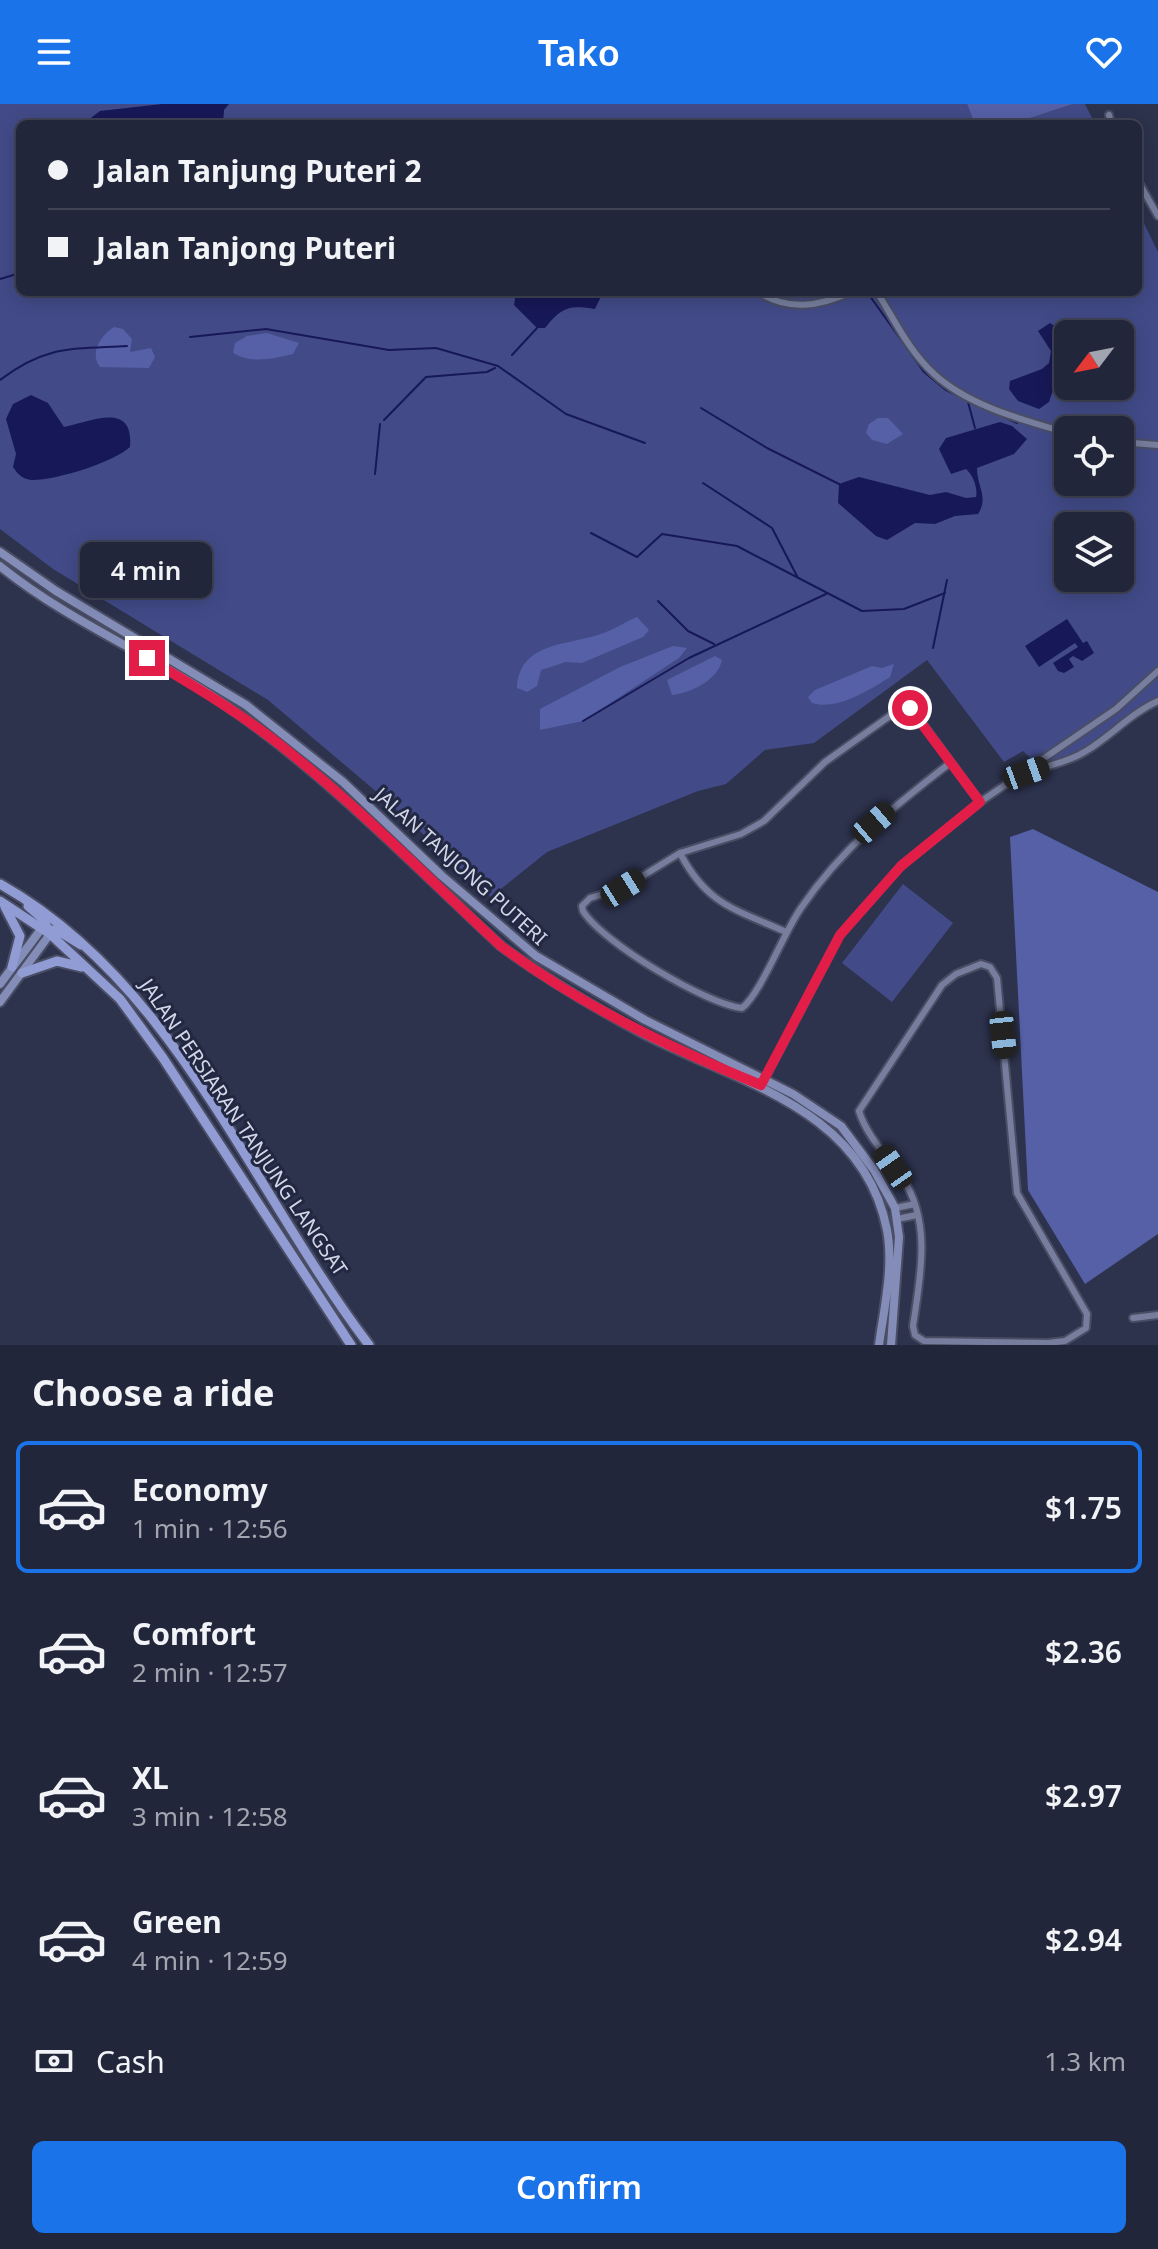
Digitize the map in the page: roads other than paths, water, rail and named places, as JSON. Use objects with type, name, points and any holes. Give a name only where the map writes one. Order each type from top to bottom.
[{"type":"main road","points":[[0,884],[43,919],[47,931],[101,958]]},
{"type":"main road","name":"JALAN PERSIARAN TANJUNG LANGSAT","points":[[0,884],[61,923],[101,958],[156,1022],[369,1345]]},
{"type":"main road","points":[[0,902],[18,929],[19,944],[12,967]]},
{"type":"main road","name":"JALAN PERSIARAN TANJUNG LANGSAT","points":[[0,902],[47,931],[101,980],[163,1058],[351,1345]]},
{"type":"main road","points":[[22,973],[41,965],[68,961],[101,980]]},
{"type":"street","points":[[1109,115],[1110,120]]},
{"type":"street","points":[[1142,188],[1158,216]]},
{"type":"street","points":[[767,296],[802,306],[822,304],[841,296]]},
{"type":"street","points":[[879,296],[915,353],[934,374],[955,389],[993,407],[1054,428]]},
{"type":"street","points":[[1134,443],[1158,445]]},
{"type":"street","name":"JALAN TANJONG PUTERI","points":[[0,552],[246,705],[343,782],[453,886],[536,956],[645,1020],[824,1112],[855,1141],[895,1208],[891,1345]]},
{"type":"street","points":[[11,575],[18,565]]},
{"type":"street","name":"JALAN TANJONG PUTERI","points":[[0,566],[212,696],[288,750],[501,946],[529,966],[639,1031],[763,1082],[822,1122],[854,1155],[882,1210],[887,1229],[888,1271],[879,1345]]},
{"type":"street","points":[[763,1082],[840,935],[901,866],[980,802],[1116,709],[1158,671]]},
{"type":"street","points":[[1026,773],[1060,764],[1087,751],[1133,715],[1158,701]]},
{"type":"street","points":[[950,763],[860,836],[801,907],[748,1002],[738,1008],[626,953],[586,916],[582,906],[585,902],[623,888],[680,853],[741,834],[764,821],[825,762],[901,708],[914,712],[980,802]]},
{"type":"street","points":[[680,853],[701,888],[713,898],[786,932]]},
{"type":"street","points":[[0,984],[47,931]]},
{"type":"street","points":[[0,1002],[47,931]]},
{"type":"street","points":[[984,964],[997,978],[1017,1193],[1087,1314],[1086,1328],[1058,1342],[954,1343],[918,1338],[913,1326],[922,1264],[915,1204],[904,1181],[864,1126],[859,1111],[942,985],[956,974],[984,964]]},
{"type":"street","points":[[854,1155],[850,1146],[855,1141]]},
{"type":"street","points":[[895,1208],[915,1204]]},
{"type":"street","points":[[897,1219],[917,1215]]},
{"type":"street","points":[[1133,1318],[1158,1315]]},
{"type":"street","points":[[882,1323],[889,1323],[894,1316]]},
{"type":"waterway","points":[[0,279],[16,274]]},
{"type":"waterway","points":[[870,296],[924,372],[946,390],[1017,423]]},
{"type":"waterway","points":[[512,355],[537,328]]},
{"type":"waterway","points":[[190,337],[266,329],[389,350],[436,348],[498,366],[566,414],[645,443]]},
{"type":"waterway","points":[[0,380],[32,360],[60,351],[127,346]]},
{"type":"waterway","points":[[384,420],[426,377],[487,372],[495,368]]},
{"type":"waterway","points":[[968,402],[975,428]]},
{"type":"waterway","points":[[701,408],[767,448],[839,484]]},
{"type":"waterway","points":[[375,474],[380,424]]},
{"type":"waterway","points":[[703,483],[772,528],[798,578]]},
{"type":"waterway","points":[[591,533],[637,557],[662,534],[737,546],[862,611],[904,609],[945,593]]},
{"type":"waterway","points":[[933,648],[947,580]]},
{"type":"waterway","points":[[583,721],[689,658],[826,594]]},
{"type":"waterway","points":[[658,601],[688,631],[714,644]]}]
